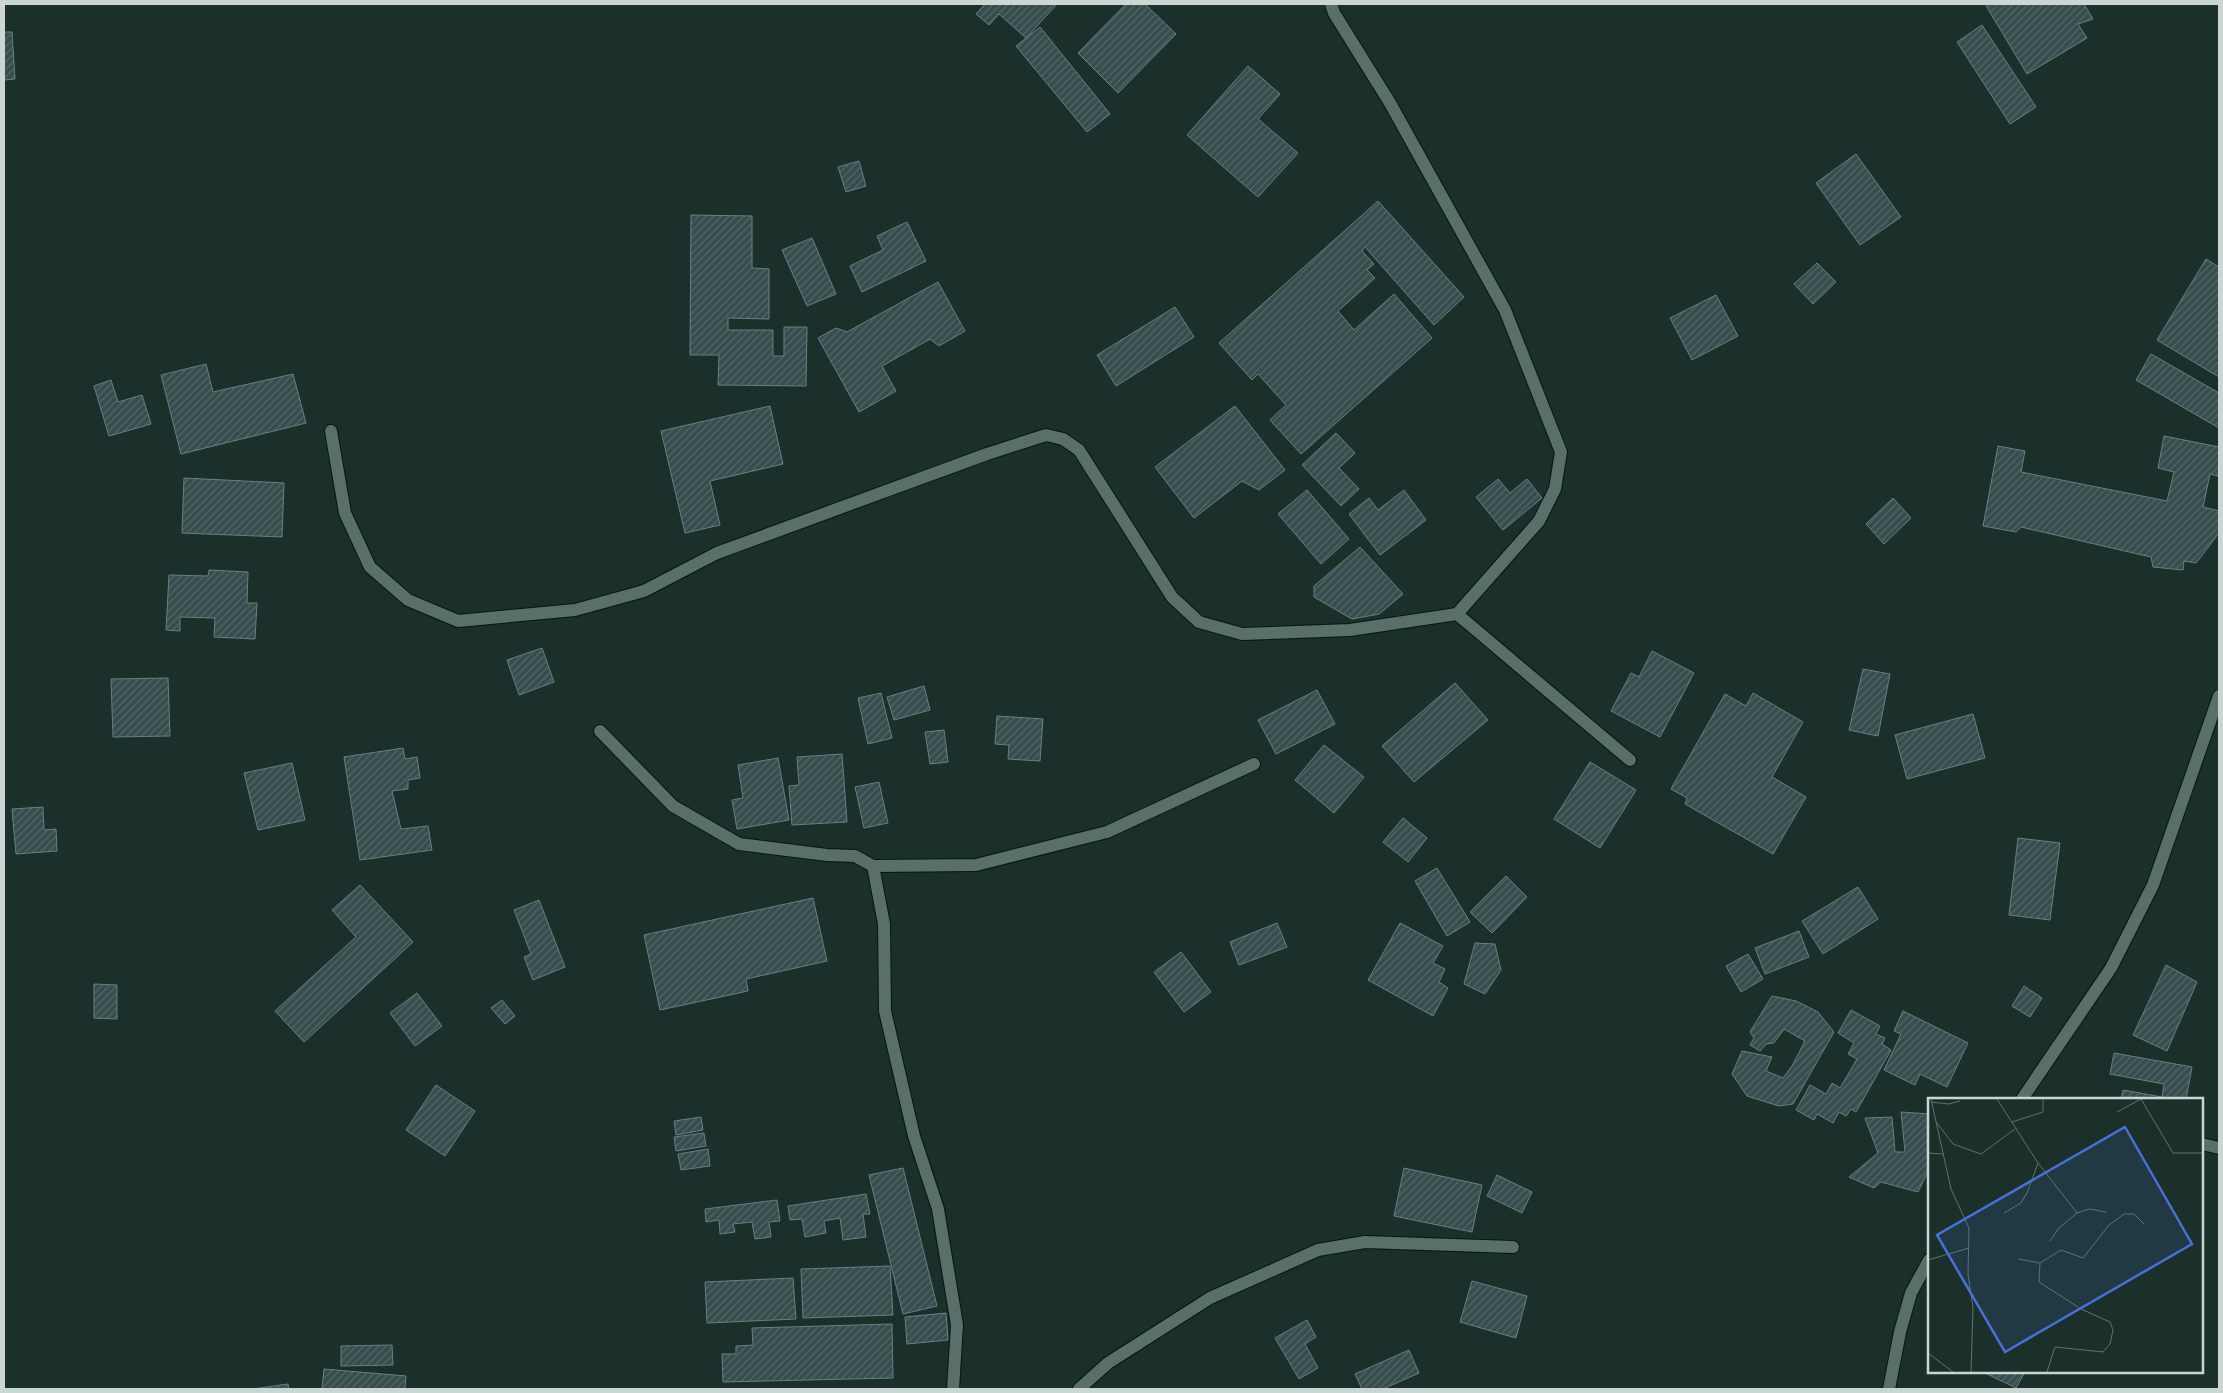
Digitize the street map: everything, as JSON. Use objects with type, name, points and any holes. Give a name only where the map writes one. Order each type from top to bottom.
[{"type":"street","points":[[331,431],[345,513],[370,568],[408,600],[458,621],[575,610],[644,591],[716,553],[978,457],[1046,435],[1063,439],[1079,450],[1172,598],[1199,622],[1242,634],[1350,630],[1457,614],[1539,521],[1555,489],[1561,452],[1505,310],[1390,103],[1334,13],[1331,4]]},
{"type":"street","points":[[1457,614],[1630,760]]},
{"type":"street","points":[[2023,1098],[2111,968],[2153,884],[2219,696]]},
{"type":"street","points":[[600,731],[673,806],[739,844],[827,855],[855,856],[873,866],[976,864],[1108,832],[1254,764]]},
{"type":"street","points":[[873,866],[884,924],[885,1011],[914,1136],[938,1209],[955,1315],[953,1389]]},
{"type":"street","points":[[2203,1144],[2219,1148]]},
{"type":"street","points":[[1079,1389],[1108,1363],[1210,1298],[1318,1250],[1365,1242],[1513,1246]]},
{"type":"street","points":[[1889,1389],[1900,1332],[1911,1293],[1928,1262]]},
{"type":"building","points":[[985,4],[1057,4],[1026,38],[999,14],[989,25],[976,14]]},
{"type":"building","points":[[1126,4],[1145,4],[1176,34],[1118,93],[1078,53]]},
{"type":"building","points":[[1985,4],[2084,4],[2093,19],[2078,24],[2087,38],[2027,74]]},
{"type":"building","points":[[1982,25],[2036,107],[2010,124],[1957,42]]},
{"type":"building","points":[[1040,27],[1110,114],[1087,132],[1016,46]]},
{"type":"building","points":[[4,32],[12,32],[15,79],[4,80]]},
{"type":"building","points":[[1248,66],[1280,94],[1258,119],[1298,153],[1258,197],[1187,135]]},
{"type":"building","points":[[1856,154],[1901,217],[1860,245],[1816,183]]},
{"type":"building","points":[[859,161],[866,186],[846,192],[838,167]]},
{"type":"building","points":[[1378,201],[1464,297],[1434,325],[1365,247],[1362,251],[1374,264],[1367,270],[1375,278],[1338,311],[1354,330],[1394,294],[1432,338],[1301,454],[1270,420],[1286,405],[1258,374],[1252,380],[1219,343]]},
{"type":"building","points":[[691,215],[752,216],[752,268],[769,269],[769,319],[728,318],[728,330],[773,330],[773,356],[784,356],[784,327],[807,327],[806,386],[718,385],[719,355],[690,355]]},
{"type":"building","points":[[907,222],[926,261],[862,292],[850,266],[883,250],[877,236]]},
{"type":"building","points":[[812,238],[836,294],[807,306],[782,250]]},
{"type":"building","points":[[2206,259],[2219,267],[2219,377],[2157,340]]},
{"type":"building","points":[[1817,263],[1836,282],[1813,304],[1794,284]]},
{"type":"building","points":[[938,282],[965,331],[939,346],[930,339],[882,366],[896,391],[859,412],[818,338],[836,328],[847,332]]},
{"type":"building","points":[[1716,295],[1738,336],[1692,360],[1670,318]]},
{"type":"building","points":[[1175,307],[1194,337],[1116,386],[1097,355]]},
{"type":"building","points":[[2151,354],[2219,393],[2219,428],[2136,380]]},
{"type":"building","points":[[206,364],[213,392],[293,374],[306,423],[181,454],[161,375]]},
{"type":"building","points":[[111,380],[118,402],[142,395],[151,424],[109,436],[94,386]]},
{"type":"building","points":[[770,406],[783,464],[710,481],[720,525],[685,533],[661,431]]},
{"type":"building","points":[[1235,406],[1285,470],[1259,490],[1242,481],[1194,518],[1155,467]]},
{"type":"building","points":[[1336,433],[1355,453],[1339,468],[1359,489],[1341,506],[1302,465]]},
{"type":"building","points":[[2164,436],[2219,447],[2218,476],[2210,474],[2203,507],[2219,511],[2219,533],[2196,563],[2184,561],[2183,570],[2153,567],[2151,557],[2021,527],[2016,532],[1983,526],[1998,446],[2025,451],[2021,472],[2167,501],[2174,472],[2158,468]]},
{"type":"building","points":[[184,478],[284,483],[282,537],[182,533]]},
{"type":"building","points":[[1498,479],[1510,493],[1527,479],[1542,498],[1503,530],[1476,497]]},
{"type":"building","points":[[1307,490],[1349,539],[1321,564],[1278,514]]},
{"type":"building","points":[[1404,490],[1426,520],[1380,555],[1349,514],[1369,498],[1378,510]]},
{"type":"building","points":[[1893,498],[1911,518],[1884,544],[1866,524]]},
{"type":"building","points":[[1360,547],[1403,594],[1379,614],[1352,619],[1314,597],[1314,586]]},
{"type":"building","points":[[209,570],[248,572],[247,603],[257,603],[255,639],[214,637],[215,618],[180,617],[180,631],[166,630],[169,575],[208,576]]},
{"type":"building","points":[[542,648],[554,682],[519,695],[507,660]]},
{"type":"building","points":[[1652,651],[1694,673],[1660,737],[1611,711],[1631,673],[1639,677]]},
{"type":"building","points":[[1863,669],[1890,674],[1878,736],[1849,730]]},
{"type":"building","points":[[168,678],[170,736],[113,737],[111,679]]},
{"type":"building","points":[[1455,683],[1488,720],[1414,782],[1382,746]]},
{"type":"building","points":[[924,686],[930,710],[894,720],[887,697]]},
{"type":"building","points":[[1317,690],[1335,724],[1276,754],[1258,720]]},
{"type":"building","points":[[881,693],[892,738],[868,744],[858,698]]},
{"type":"building","points":[[1753,693],[1803,722],[1772,777],[1806,797],[1773,854],[1685,804],[1687,798],[1671,789],[1725,694],[1746,706]]},
{"type":"building","points":[[1973,714],[1985,758],[1907,779],[1895,735]]},
{"type":"building","points":[[997,716],[1043,719],[1040,761],[1008,759],[1009,745],[995,744]]},
{"type":"building","points":[[944,730],[948,762],[930,764],[925,732]]},
{"type":"building","points":[[1324,745],[1364,777],[1334,813],[1295,780]]},
{"type":"building","points":[[403,748],[405,759],[417,757],[420,778],[408,780],[408,789],[392,791],[401,829],[428,826],[432,850],[360,860],[344,757]]},
{"type":"building","points":[[842,754],[847,822],[792,825],[789,786],[799,785],[797,757]]},
{"type":"building","points":[[778,758],[789,820],[737,829],[732,800],[743,798],[738,765]]},
{"type":"building","points":[[1590,762],[1636,790],[1600,848],[1554,819]]},
{"type":"building","points":[[292,763],[305,820],[258,830],[244,773]]},
{"type":"building","points":[[879,782],[888,823],[864,828],[855,787]]},
{"type":"building","points":[[43,807],[44,830],[56,829],[57,851],[16,854],[12,809]]},
{"type":"building","points":[[1403,818],[1427,838],[1408,862],[1383,842]]},
{"type":"building","points":[[2018,838],[2060,843],[2050,920],[2009,915]]},
{"type":"building","points":[[1437,868],[1470,922],[1447,936],[1415,881]]},
{"type":"building","points":[[1506,876],[1527,897],[1492,933],[1470,912]]},
{"type":"building","points":[[360,885],[413,942],[304,1042],[275,1011],[356,937],[332,910]]},
{"type":"building","points":[[1858,887],[1878,919],[1823,954],[1802,921]]},
{"type":"building","points":[[813,898],[827,961],[746,979],[748,991],[660,1010],[644,935]]},
{"type":"building","points":[[539,900],[565,967],[533,980],[524,957],[531,954],[514,910]]},
{"type":"building","points":[[1277,923],[1287,947],[1239,965],[1230,942]]},
{"type":"building","points":[[1400,923],[1443,946],[1433,963],[1445,969],[1439,982],[1448,988],[1433,1016],[1368,980]]},
{"type":"building","points":[[1799,931],[1809,957],[1765,974],[1755,948]]},
{"type":"building","points":[[1475,943],[1495,944],[1501,970],[1485,994],[1464,984]]},
{"type":"building","points":[[1181,952],[1211,992],[1184,1012],[1154,972]]},
{"type":"building","points":[[1748,954],[1763,979],[1741,992],[1726,966]]},
{"type":"building","points":[[2166,965],[2197,982],[2167,1051],[2133,1035]]},
{"type":"building","points":[[94,984],[117,985],[117,1019],[94,1018]]},
{"type":"building","points":[[2024,986],[2042,998],[2030,1017],[2012,1006]]},
{"type":"building","points":[[417,993],[442,1026],[415,1046],[390,1013]]},
{"type":"building","points":[[1772,996],[1796,1001],[1818,1012],[1834,1032],[1793,1104],[1779,1106],[1747,1096],[1732,1074],[1742,1051],[1772,1057],[1766,1071],[1783,1078],[1792,1066],[1805,1041],[1784,1029],[1774,1043],[1766,1044],[1760,1051],[1750,1045],[1754,1038],[1750,1032]]},
{"type":"building","points":[[502,1000],[515,1016],[505,1024],[491,1008]]},
{"type":"building","points":[[1851,1010],[1880,1026],[1876,1034],[1885,1038],[1882,1044],[1891,1050],[1856,1112],[1851,1109],[1846,1116],[1839,1112],[1833,1123],[1817,1114],[1814,1120],[1796,1110],[1810,1085],[1826,1094],[1832,1083],[1840,1088],[1857,1059],[1848,1054],[1854,1043],[1838,1033]]},
{"type":"building","points":[[1903,1011],[1968,1043],[1947,1087],[1920,1074],[1915,1085],[1884,1070],[1901,1034],[1894,1031]]},
{"type":"building","points":[[2114,1053],[2192,1067],[2186,1098],[2121,1098],[2123,1090],[2162,1097],[2164,1084],[2110,1074]]},
{"type":"building","points":[[436,1085],[475,1111],[445,1156],[406,1130]]},
{"type":"building","points":[[1901,1112],[1928,1114],[1928,1171],[1918,1192],[1881,1182],[1874,1188],[1849,1177],[1878,1153],[1865,1118],[1892,1117],[1895,1152],[1905,1152]]},
{"type":"building","points":[[701,1117],[703,1130],[676,1135],[674,1121]]},
{"type":"building","points":[[704,1133],[706,1146],[676,1151],[674,1137]]},
{"type":"building","points":[[708,1149],[710,1166],[681,1170],[678,1154]]},
{"type":"building","points":[[903,1168],[937,1306],[903,1314],[869,1175]]},
{"type":"building","points":[[1404,1168],[1482,1185],[1472,1232],[1394,1216]]},
{"type":"building","points":[[1497,1175],[1532,1192],[1522,1213],[1487,1196]]},
{"type":"building","points":[[866,1194],[870,1214],[863,1214],[866,1237],[843,1240],[840,1218],[824,1221],[826,1233],[805,1237],[802,1219],[790,1220],[788,1206]]},
{"type":"building","points":[[777,1200],[780,1221],[769,1222],[771,1237],[755,1239],[752,1222],[733,1224],[735,1232],[720,1234],[719,1220],[706,1222],[705,1209]]},
{"type":"building","points":[[890,1266],[893,1315],[803,1318],[801,1269]]},
{"type":"building","points":[[793,1278],[796,1319],[707,1323],[705,1282]]},
{"type":"building","points":[[1472,1281],[1527,1296],[1516,1338],[1460,1322]]},
{"type":"building","points":[[946,1313],[948,1340],[907,1344],[905,1317]]},
{"type":"building","points":[[1307,1320],[1316,1337],[1305,1344],[1318,1368],[1299,1379],[1275,1338]]},
{"type":"building","points":[[892,1324],[893,1378],[723,1382],[722,1354],[736,1354],[736,1346],[753,1345],[752,1328]]},
{"type":"building","points":[[392,1345],[393,1365],[341,1366],[341,1346]]},
{"type":"building","points":[[1409,1350],[1419,1373],[1383,1389],[1362,1389],[1355,1374]]},
{"type":"building","points":[[324,1369],[406,1376],[405,1389],[322,1389]]},
{"type":"building","points":[[1985,1373],[2024,1373],[2016,1388]]},
{"type":"building","points":[[288,1384],[289,1389],[253,1389]]}]
